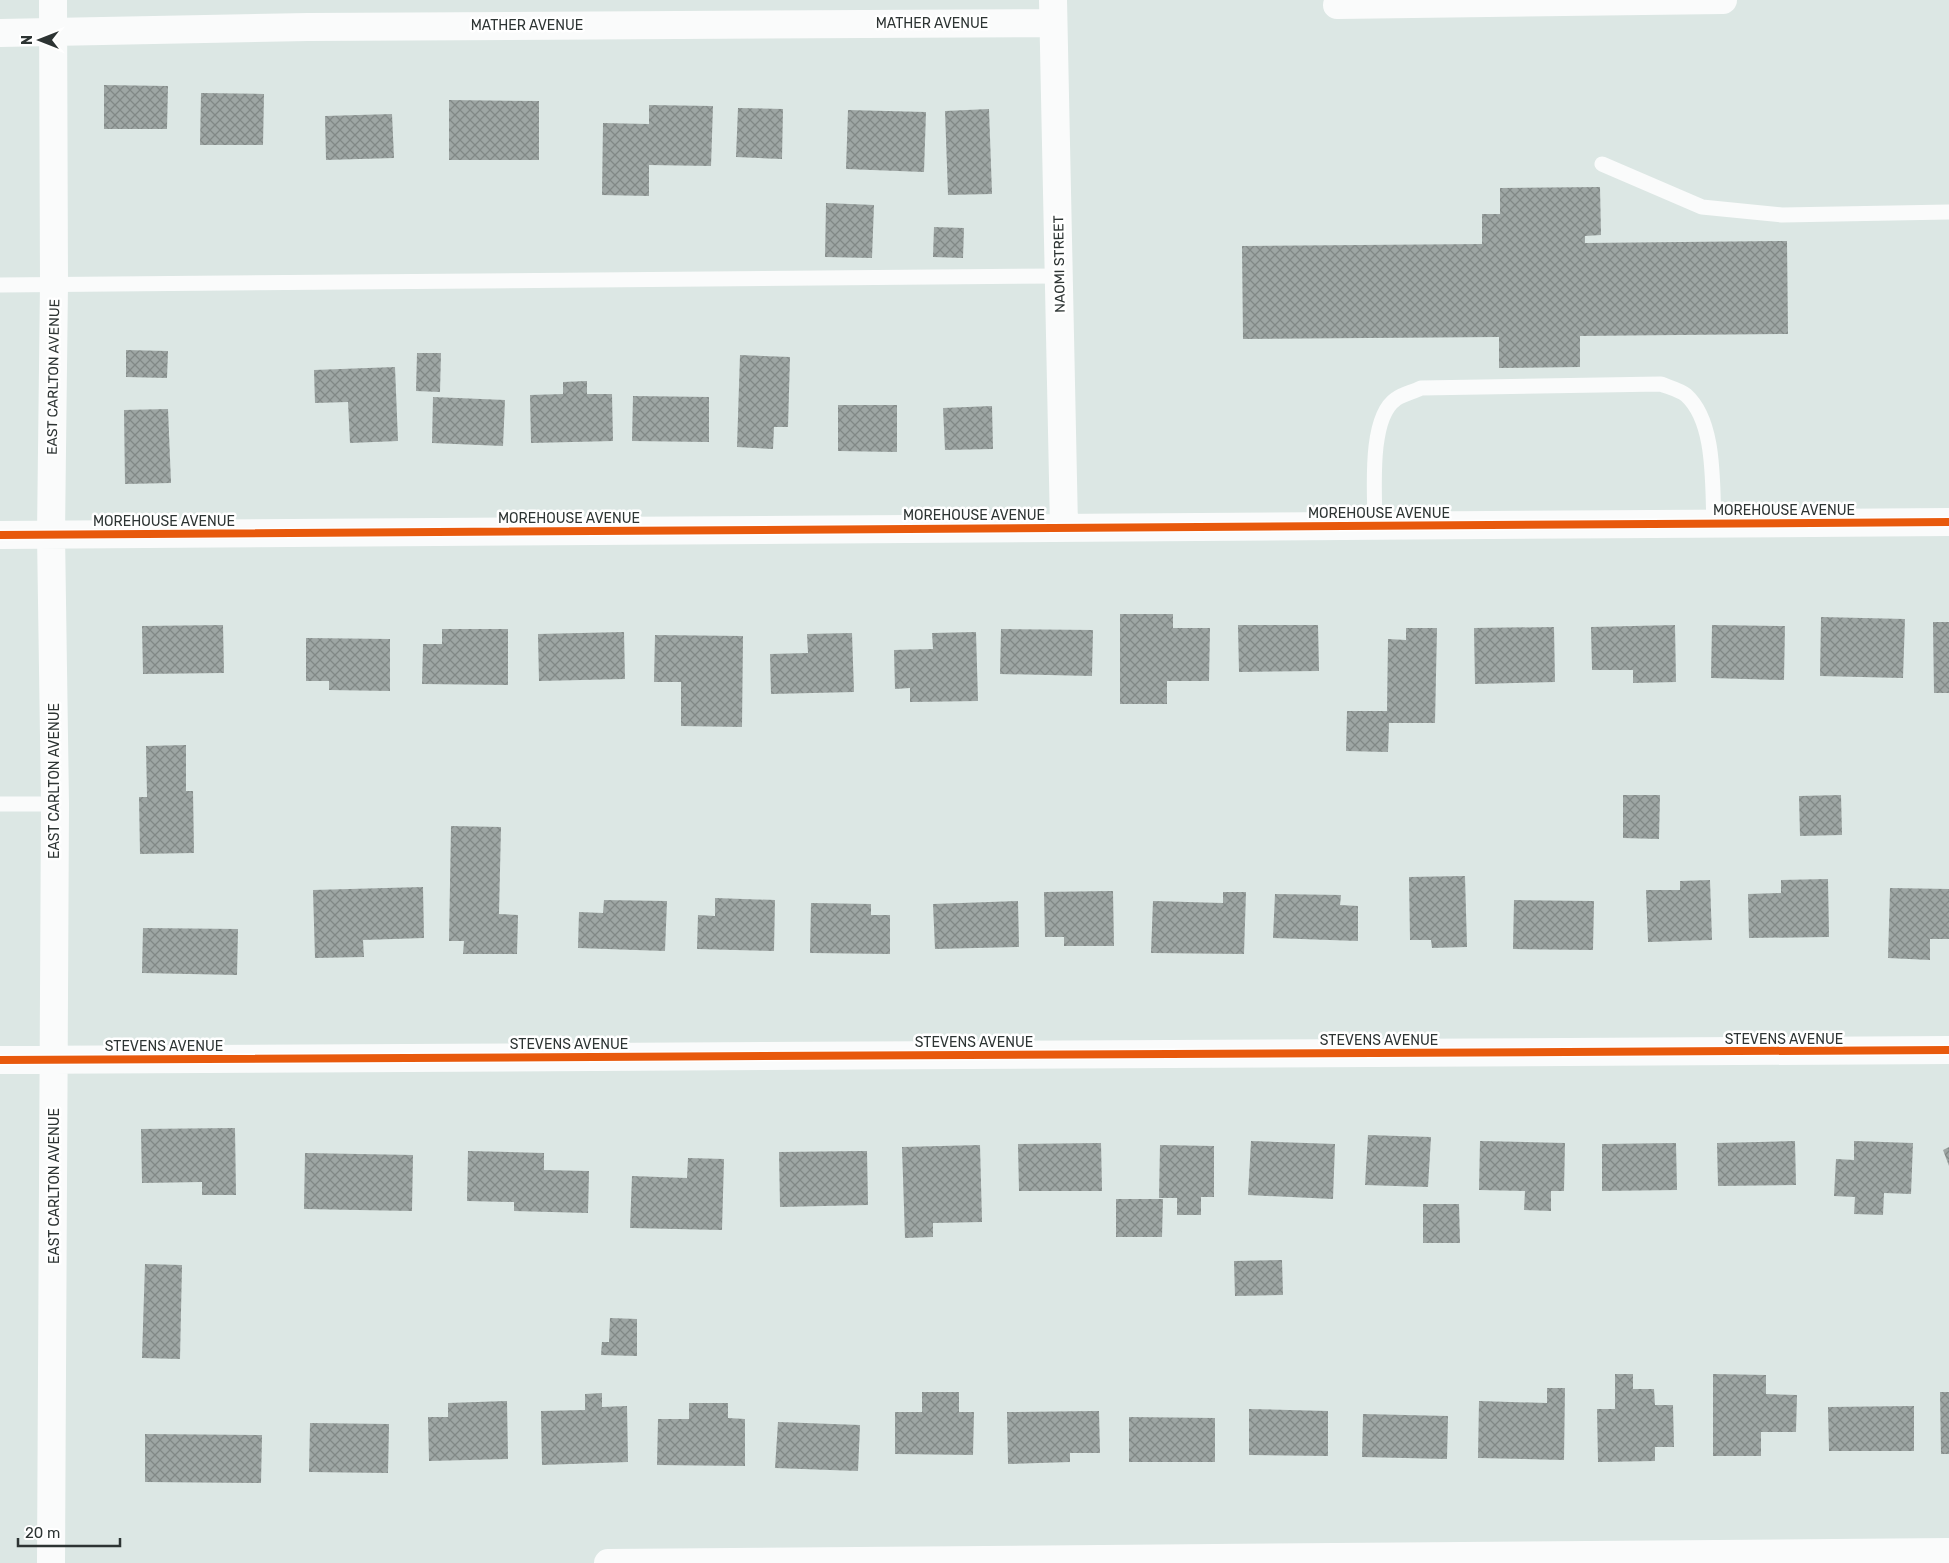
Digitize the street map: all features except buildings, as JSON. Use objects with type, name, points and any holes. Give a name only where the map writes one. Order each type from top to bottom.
[{"type":"street","name":"EAST CARLTON AVENUE","points":[[51,1563],[55,804],[51,534],[54,284],[53,0]]},
{"type":"street","points":[[1337,5],[1723,0]]},
{"type":"street","name":"MATHER AVENUE","points":[[0,33],[1053,11]]},
{"type":"street","name":"NAOMI STREET","points":[[1053,11],[1064,527]]},
{"type":"street","name":"MOREHOUSE AVENUE","points":[[0,536],[51,534],[1949,522]]},
{"type":"street","name":"STEVENS AVENUE","points":[[0,1060],[1949,1050]]},
{"type":"street","points":[[608,1563],[1949,1552]]},
{"type":"lane","points":[[1602,164],[1702,207],[1782,215],[1949,212]]},
{"type":"lane","points":[[0,285],[1059,276]]},
{"type":"lane","points":[[1375,525],[1375,448],[1381,417],[1395,400],[1421,388],[1661,384],[1685,394],[1701,414],[1708,433],[1714,523]]},
{"type":"lane","points":[[0,804],[55,804]]},
{"type":"cycle path","points":[[0,535],[1949,522]]},
{"type":"cycle path","points":[[0,1060],[1949,1050]]}]
